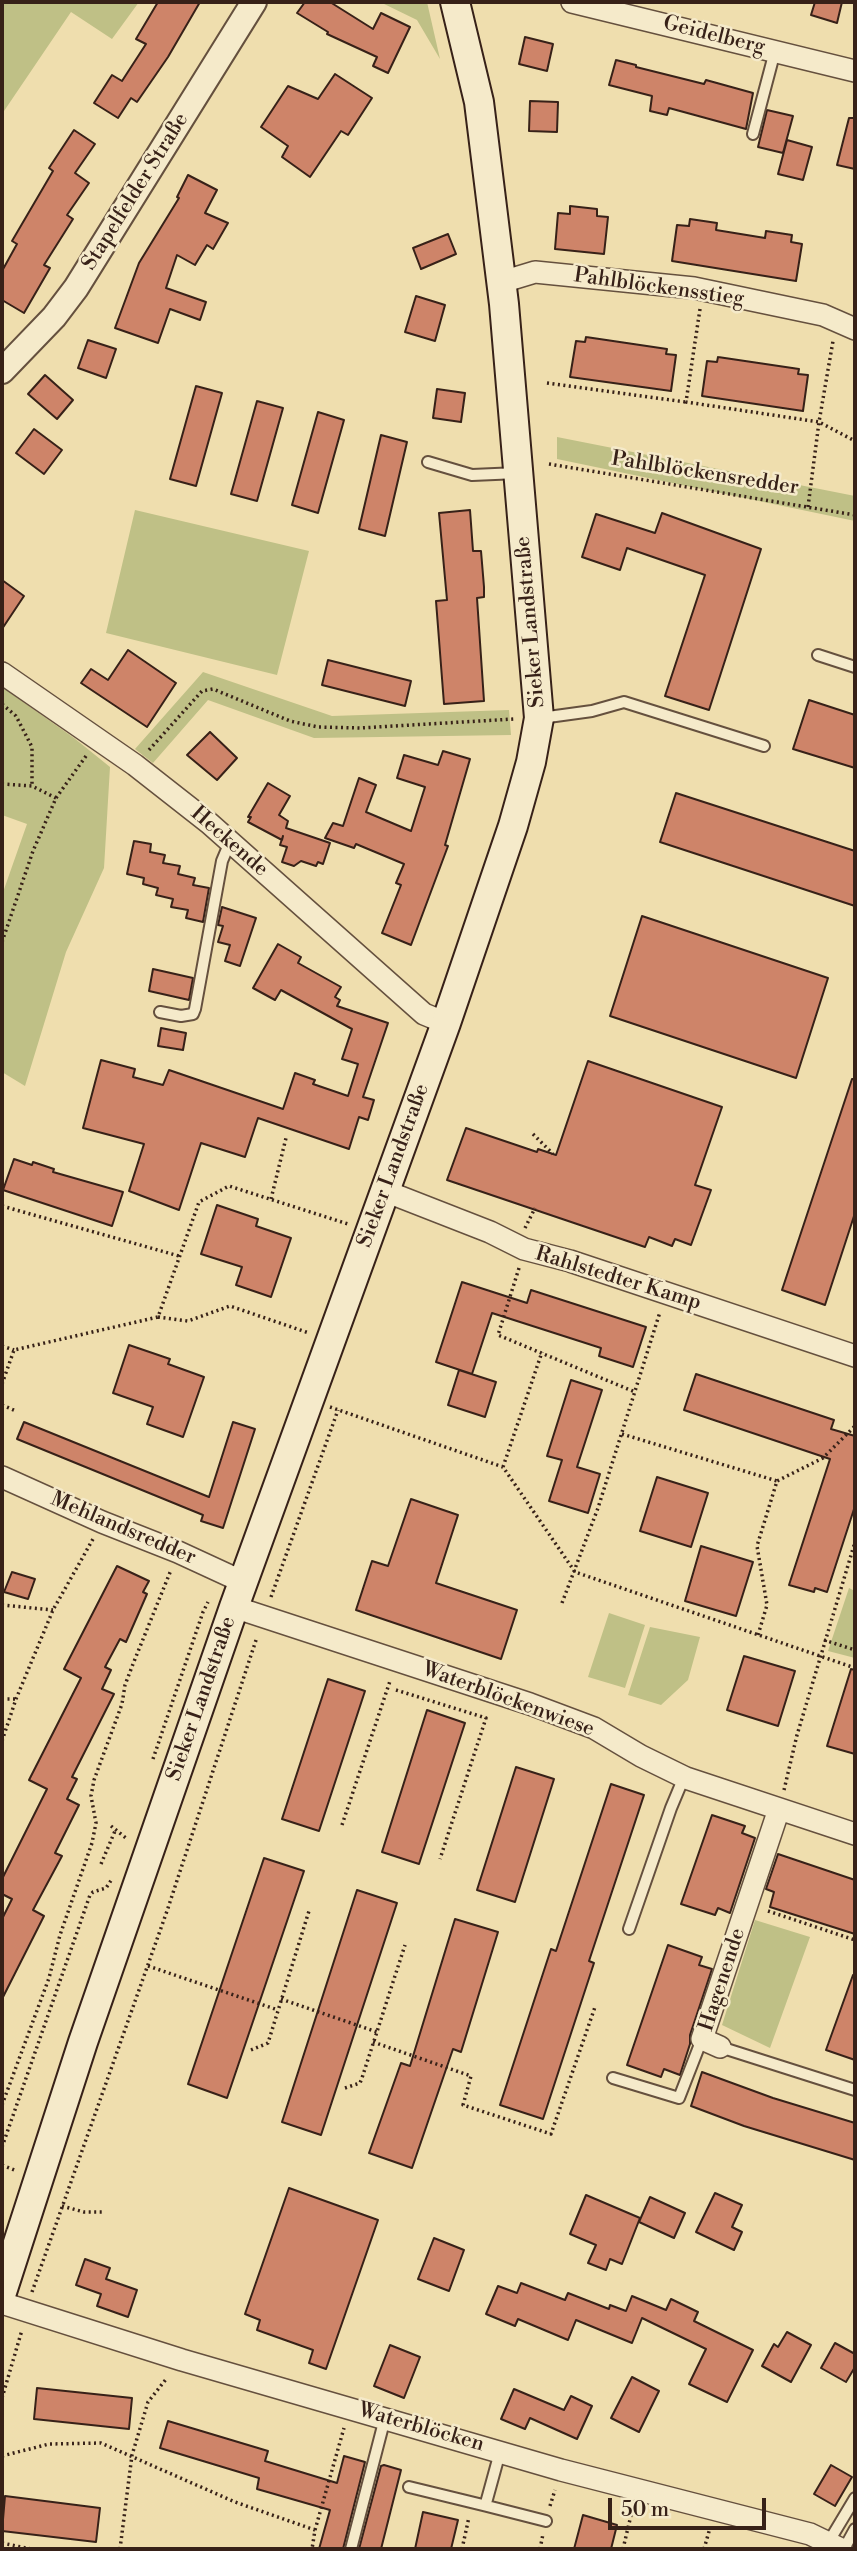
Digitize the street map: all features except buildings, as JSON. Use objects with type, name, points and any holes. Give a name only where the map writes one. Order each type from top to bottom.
[{"type":"main road","name":"Sieker Landstraße","points":[[2,2292],[83,2042],[239,1595],[446,1023],[513,826],[531,762],[518,472],[502,282],[478,102],[455,2]]},
{"type":"street","name":"Stapelfelder Straße","points":[[2,371],[54,317],[76,288],[254,2]]},
{"type":"street","name":"Geidelberg","points":[[572,2],[855,71]]},
{"type":"street","name":"Pahlblöckensstieg","points":[[502,282],[535,272],[703,290],[823,315],[846,325]]},
{"type":"street","name":"Heckende","points":[[2,673],[135,765],[230,842],[424,1014],[446,1023]]},
{"type":"street","name":"Rahlstedter Kamp","points":[[385,1191],[490,1232],[524,1249],[570,1261],[855,1356]]},
{"type":"street","name":"Mehlandsredder","points":[[2,1476],[102,1522],[178,1552],[239,1595]]},
{"type":"street","name":"Waterblöckenwiese","points":[[239,1595],[264,1617],[530,1703],[594,1728],[641,1756],[684,1777],[855,1834]]},
{"type":"street","name":"Hagenende","points":[[711,2043],[747,1904],[779,1809]]},
{"type":"street","name":"Waterblöcken","points":[[2,2303],[182,2360],[500,2452],[810,2534],[838,2547]]},
{"type":"lane","points":[[753,134],[775,51]]},
{"type":"lane","points":[[428,463],[472,475],[518,472]]},
{"type":"lane","points":[[818,655],[855,667]]},
{"type":"lane","points":[[527,719],[592,711],[624,702],[764,746]]},
{"type":"lane","points":[[160,1012],[181,1016],[193,1014],[222,861],[230,842]]},
{"type":"lane","points":[[629,1929],[684,1777]]},
{"type":"lane","points":[[613,2078],[679,2098],[711,2043]]},
{"type":"lane","name":"Hagenende","points":[[711,2043],[855,2090]]},
{"type":"lane","points":[[352,2549],[385,2418]]},
{"type":"lane","points":[[487,2506],[500,2452]]},
{"type":"lane","points":[[409,2487],[546,2521]]},
{"type":"lane","points":[[838,2547],[855,2498]]},
{"type":"lane","points":[[838,2547],[855,2529]]},
{"type":"path","points":[[686,402],[703,290]]},
{"type":"path","points":[[808,507],[819,422],[846,325]]},
{"type":"path","points":[[547,383],[819,422],[855,441]]},
{"type":"path","name":"Pahlblöckensredder","points":[[550,464],[855,515]]},
{"type":"path","points":[[135,765],[202,691],[213,689],[290,721],[318,727],[360,728],[527,719]]},
{"type":"path","points":[[2,704],[16,716],[32,747],[32,786]]},
{"type":"path","points":[[2,942],[33,851],[57,798],[98,740]]},
{"type":"path","points":[[2,785],[32,786],[57,798]]},
{"type":"path","points":[[533,1134],[553,1154]]},
{"type":"path","points":[[271,1199],[286,1138]]},
{"type":"path","points":[[158,1317],[199,1202],[229,1186],[370,1231]]},
{"type":"path","points":[[2,1206],[179,1256]]},
{"type":"path","points":[[524,1249],[498,1335],[635,1392]]},
{"type":"path","points":[[562,1603],[575,1572],[666,1293]]},
{"type":"path","points":[[2,1346],[14,1350],[158,1317],[187,1321],[230,1306],[330,1341]]},
{"type":"path","points":[[2,1384],[14,1350]]},
{"type":"path","points":[[503,1467],[542,1352]]},
{"type":"path","points":[[309,1400],[503,1467],[575,1572],[855,1668]]},
{"type":"path","points":[[2,1405],[16,1411]]},
{"type":"path","points":[[2,2398],[26,2311],[148,1966],[264,1617],[338,1410]]},
{"type":"path","points":[[621,1433],[777,1481],[823,1458],[855,1426]]},
{"type":"path","points":[[758,1635],[767,1605],[757,1546],[777,1481]]},
{"type":"path","points":[[2,1741],[52,1610],[102,1522]]},
{"type":"path","points":[[779,1809],[824,1640],[855,1542]]},
{"type":"path","points":[[2,2105],[49,1978],[60,1935],[92,1843],[96,1823],[91,1796],[104,1747],[122,1704],[125,1685],[178,1552]]},
{"type":"path","points":[[152,1763],[202,1612],[213,1596],[239,1595]]},
{"type":"path","points":[[2,1605],[52,1610]]},
{"type":"path","points":[[824,1640],[855,1650]]},
{"type":"path","points":[[342,1825],[397,1660]]},
{"type":"path","points":[[396,1690],[486,1718],[440,1859]]},
{"type":"path","points":[[2,1699],[16,1699]]},
{"type":"path","points":[[111,1826],[127,1838]]},
{"type":"path","points":[[123,1849],[131,1826]]},
{"type":"path","points":[[101,1864],[115,1831]]},
{"type":"path","points":[[2,2147],[90,1895],[106,1888],[116,1869]]},
{"type":"path","points":[[747,1904],[855,1940]]},
{"type":"path","points":[[251,2050],[268,2043],[309,1911]]},
{"type":"path","points":[[345,2088],[360,2082],[405,1945]]},
{"type":"path","points":[[148,1966],[278,2010]]},
{"type":"path","points":[[281,1999],[377,2032]]},
{"type":"path","points":[[373,2042],[471,2076],[463,2105],[551,2134],[595,2007]]},
{"type":"path","points":[[62,2206],[84,2212],[105,2212]]},
{"type":"path","points":[[120,2549],[132,2455],[148,2402],[182,2360]]},
{"type":"path","points":[[312,2549],[350,2408]]},
{"type":"path","points":[[2,2456],[49,2444],[101,2443],[235,2502],[315,2530]]},
{"type":"path","points":[[623,2549],[638,2490]]},
{"type":"path","points":[[462,2549],[472,2504]]},
{"type":"path","points":[[2,2543],[31,2549]]},
{"type":"green space","points":[[2,2],[139,2],[112,39],[71,12],[2,114]]},
{"type":"green space","points":[[380,2],[427,2],[440,59],[417,20]]},
{"type":"green space","points":[[557,437],[855,496],[855,521],[557,459]]},
{"type":"green space","points":[[135,510],[309,551],[277,675],[106,633]]},
{"type":"green space","points":[[203,672],[332,716],[509,710],[511,735],[314,738],[208,700],[153,763],[135,749]]},
{"type":"green space","points":[[2,687],[110,767],[104,868],[66,952],[25,1086],[2,1072],[2,895],[27,824],[2,815]]},
{"type":"green space","points":[[849,1588],[855,1591],[855,1658],[828,1651]]},
{"type":"green space","points":[[609,1613],[645,1625],[625,1688],[588,1677]]},
{"type":"green space","points":[[650,1627],[700,1637],[688,1680],[661,1705],[628,1695]]},
{"type":"green space","points":[[755,1920],[810,1937],[770,2048],[722,2025]]}]
